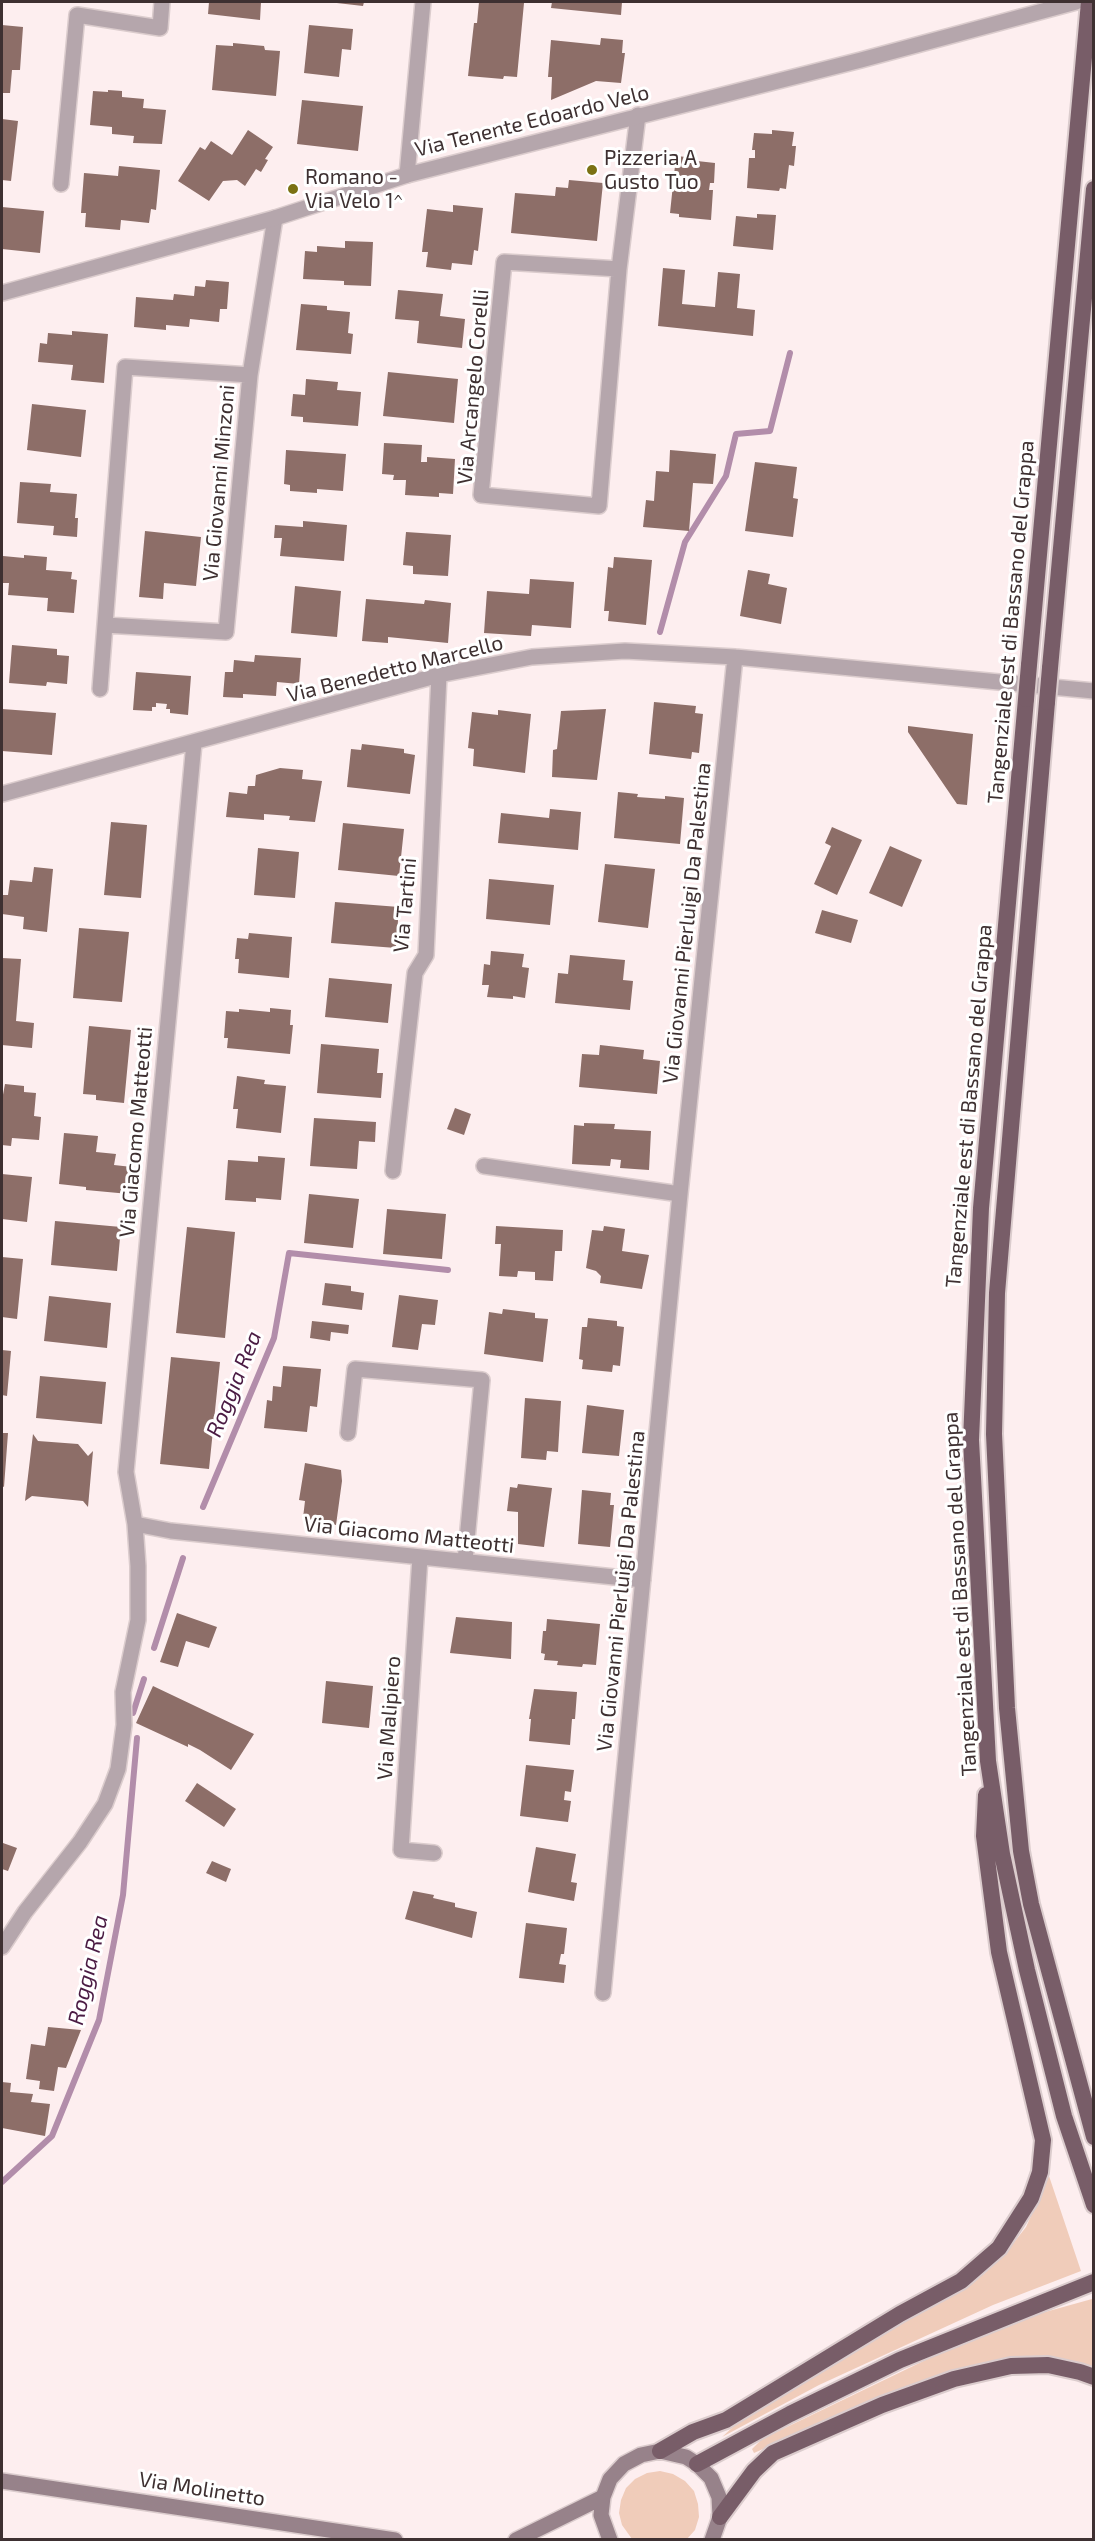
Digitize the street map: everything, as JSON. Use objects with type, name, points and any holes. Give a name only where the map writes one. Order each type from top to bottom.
[{"type":"highway","name":"Tangenziale est di Bassano del Grappa","points":[[1089,2],[981,1208],[971,1440],[988,1761],[1002,1854],[1027,1970],[1064,2116],[1094,2205]]},
{"type":"highway","name":"Tangenziale est di Bassano del Grappa","points":[[1094,189],[996,1293],[994,1434],[1010,1742],[1021,1851],[1031,1904],[1094,2137]]},
{"type":"highway","points":[[660,2451],[693,2432],[726,2420],[881,2326],[961,2281],[999,2248],[1031,2198],[1040,2172],[1043,2140],[999,1952],[984,1836],[988,1761]]},
{"type":"highway","points":[[1031,1904],[1049,1930],[1094,2092]]},
{"type":"highway","points":[[698,2464],[790,2414],[900,2360],[1094,2282]]},
{"type":"highway","points":[[720,2517],[754,2471],[773,2453],[882,2405],[954,2379],[1011,2366],[1048,2365],[1094,2377]]},
{"type":"main road","points":[[610,2540],[602,2515],[603,2497],[610,2479],[624,2464],[641,2455],[660,2451],[674,2453],[698,2464],[711,2478],[719,2497],[720,2517],[712,2540]]},
{"type":"main road","name":"Via Molinetto","points":[[2,2481],[395,2540]]},
{"type":"main road","points":[[516,2540],[603,2497]]},
{"type":"street","points":[[62,184],[77,15],[160,28],[162,2]]},
{"type":"street","points":[[407,175],[423,2]]},
{"type":"street","name":"Via Tenente Edoardo Velo","points":[[2,292],[275,218],[407,175],[861,60],[1076,2]]},
{"type":"street","name":"Via Arcangelo Corelli","points":[[619,269],[504,262],[481,495],[599,506],[619,269],[638,115]]},
{"type":"street","name":"Via Giovanni Minzoni","points":[[105,625],[226,632],[249,375],[275,218]]},
{"type":"street","points":[[100,689],[125,368],[249,375]]},
{"type":"street","name":"Via Benedetto Marcello","points":[[2,794],[439,675],[532,657],[625,651],[735,657],[1094,691]]},
{"type":"street","name":"Via Giovanni Pierluigi Da Palestina","points":[[603,1993],[680,1194],[735,657]]},
{"type":"street","name":"Via Tartini","points":[[393,1171],[415,973],[426,955],[439,675]]},
{"type":"street","name":"Via Giacomo Matteotti","points":[[2,1947],[25,1912],[80,1842],[105,1804],[118,1769],[123,1725],[123,1692],[138,1620],[135,1524],[126,1472],[194,743]]},
{"type":"street","points":[[484,1166],[680,1194]]},
{"type":"street","points":[[348,1433],[356,1368],[482,1380],[465,1561]]},
{"type":"street","name":"Via Giacomo Matteotti","points":[[135,1524],[171,1531],[643,1580]]},
{"type":"street","name":"Via Malipiero","points":[[420,1557],[401,1850],[434,1853]]},
{"type":"shaded area","points":[[1049,2176],[1081,2271],[993,2305],[819,2385],[722,2437],[745,2416],[797,2382],[984,2274],[1005,2254],[1026,2227]]},
{"type":"shaded area","points":[[1092,2299],[1093,2371],[1075,2362],[1046,2359],[815,2426],[754,2453],[752,2449],[762,2439],[938,2354],[1038,2314]]},
{"type":"shaded area","points":[[660,2471],[673,2474],[685,2481],[694,2491],[699,2517],[695,2530],[687,2539],[632,2539],[622,2525],[619,2513],[621,2500],[626,2488],[635,2479],[647,2473]]},
{"type":"building","points":[[209,2],[261,2],[260,20],[208,14]]},
{"type":"building","points":[[328,2],[364,2],[363,6]]},
{"type":"building","points":[[479,2],[524,3],[517,77],[504,76],[503,79],[468,76],[474,23],[477,23]]},
{"type":"building","points":[[552,2],[622,2],[621,15],[551,8]]},
{"type":"building","points":[[2,25],[23,27],[20,70],[12,70],[10,93],[2,93]]},
{"type":"building","points":[[309,25],[353,29],[351,50],[342,49],[339,77],[304,73]]},
{"type":"building","points":[[601,38],[623,40],[622,53],[625,53],[621,83],[596,81],[551,100],[552,77],[548,77],[551,40],[600,45]]},
{"type":"building","points":[[233,43],[264,46],[265,50],[280,51],[276,96],[212,90],[216,45],[233,46]]},
{"type":"building","points":[[108,90],[122,91],[122,97],[144,99],[143,108],[166,110],[162,144],[133,143],[134,136],[112,134],[112,127],[90,125],[93,91],[108,92]]},
{"type":"building","points":[[302,100],[363,106],[358,151],[297,144]]},
{"type":"building","points":[[2,119],[18,121],[11,181],[2,180]]},
{"type":"building","points":[[248,130],[273,147],[265,159],[268,160],[261,172],[256,169],[245,186],[237,180],[223,181],[209,201],[178,181],[200,147],[205,150],[211,141],[232,155]]},
{"type":"building","points":[[772,130],[794,132],[792,146],[796,146],[794,166],[789,165],[786,189],[780,188],[779,191],[747,188],[749,158],[755,158],[755,150],[752,150],[754,133],[772,134]]},
{"type":"building","points":[[676,156],[715,163],[714,183],[710,183],[709,190],[713,190],[711,220],[679,217],[679,214],[670,213]]},
{"type":"building","points":[[119,166],[160,170],[156,210],[151,209],[149,223],[121,220],[120,230],[85,227],[86,213],[81,213],[84,173],[118,176]]},
{"type":"building","points":[[569,180],[603,183],[597,241],[511,233],[515,193],[555,196],[556,187],[568,188]]},
{"type":"building","points":[[453,205],[483,208],[478,251],[474,250],[472,265],[452,263],[451,270],[426,267],[428,252],[422,252],[427,209],[453,212]]},
{"type":"building","points":[[2,207],[44,211],[40,253],[2,249]]},
{"type":"building","points":[[757,214],[776,215],[773,250],[733,246],[736,216],[757,218]]},
{"type":"building","points":[[345,241],[373,242],[371,286],[344,285],[344,281],[303,279],[305,251],[317,252],[317,246],[345,248]]},
{"type":"building","points":[[663,268],[685,270],[682,304],[715,307],[718,272],[740,274],[737,308],[755,310],[753,336],[658,326]]},
{"type":"building","points":[[206,280],[229,282],[227,309],[220,309],[219,322],[190,319],[189,327],[166,325],[166,330],[134,327],[136,297],[173,300],[174,294],[194,296],[195,286],[205,287]]},
{"type":"building","points":[[398,290],[443,294],[440,316],[465,319],[462,348],[417,343],[419,321],[395,319]]},
{"type":"building","points":[[301,304],[327,306],[327,310],[350,312],[348,333],[353,334],[351,354],[296,350]]},
{"type":"building","points":[[72,331],[108,334],[104,383],[71,380],[73,365],[38,362],[40,343],[47,344],[48,333],[72,335]]},
{"type":"building","points":[[388,372],[458,379],[454,423],[383,416]]},
{"type":"building","points":[[306,379],[338,382],[337,390],[361,392],[358,426],[303,422],[303,417],[291,416],[293,394],[305,395]]},
{"type":"building","points":[[32,404],[86,410],[81,457],[27,450]]},
{"type":"building","points":[[384,443],[422,445],[421,462],[427,462],[427,457],[455,459],[453,494],[439,493],[439,497],[405,495],[406,480],[393,480],[394,475],[382,474]]},
{"type":"building","points":[[286,450],[346,454],[343,491],[317,489],[317,493],[290,491],[290,485],[284,484]]},
{"type":"building","points":[[670,450],[716,454],[713,484],[693,483],[689,531],[643,527],[646,500],[654,501],[656,471],[669,472]]},
{"type":"building","points":[[755,462],[797,467],[793,498],[798,499],[793,537],[745,531]]},
{"type":"building","points":[[20,482],[51,484],[50,492],[77,494],[75,518],[78,518],[77,537],[53,535],[54,526],[17,523]]},
{"type":"building","points":[[303,521],[347,525],[344,561],[280,556],[282,538],[274,538],[275,525],[303,527]]},
{"type":"building","points":[[145,531],[201,537],[196,586],[164,583],[163,599],[139,597]]},
{"type":"building","points":[[406,532],[451,535],[448,576],[413,574],[413,566],[403,565]]},
{"type":"building","points":[[24,555],[47,557],[46,570],[72,572],[71,579],[77,580],[74,613],[47,611],[48,598],[8,595],[9,583],[2,583],[3,556],[24,558]]},
{"type":"building","points":[[614,557],[652,560],[646,625],[608,621],[609,611],[604,611],[608,567],[613,568]]},
{"type":"building","points":[[748,570],[770,574],[768,584],[787,588],[781,624],[740,616]]},
{"type":"building","points":[[530,579],[574,582],[571,628],[532,625],[531,636],[484,633],[487,591],[529,594]]},
{"type":"building","points":[[295,586],[341,591],[337,637],[291,633]]},
{"type":"building","points":[[366,599],[424,604],[425,600],[451,603],[448,643],[388,637],[388,643],[362,641]]},
{"type":"building","points":[[12,645],[57,649],[57,655],[69,656],[67,684],[47,682],[46,686],[9,683]]},
{"type":"building","points":[[255,655],[301,658],[299,684],[277,682],[276,696],[243,694],[243,698],[223,697],[225,672],[233,672],[234,660],[254,662]]},
{"type":"building","points":[[136,672],[191,676],[188,715],[170,713],[170,709],[166,709],[167,704],[156,703],[152,711],[133,710]]},
{"type":"building","points":[[654,702],[696,706],[695,713],[703,714],[699,753],[692,752],[691,759],[649,754]]},
{"type":"building","points":[[2,709],[56,713],[52,755],[2,751]]},
{"type":"building","points":[[606,709],[597,780],[552,777],[553,750],[557,749],[561,711]]},
{"type":"building","points":[[498,710],[531,714],[525,773],[473,766],[474,749],[468,748],[472,712],[498,715]]},
{"type":"building","points":[[908,726],[973,734],[967,805],[957,804],[908,732]]},
{"type":"building","points":[[362,744],[404,749],[404,753],[415,755],[410,794],[347,787],[351,749],[361,750]]},
{"type":"building","points":[[280,768],[303,770],[302,779],[322,781],[315,822],[289,820],[290,816],[264,814],[264,820],[226,817],[229,792],[247,794],[248,786],[255,786],[256,775]]},
{"type":"building","points":[[618,792],[638,794],[637,797],[684,798],[680,844],[614,838]]},
{"type":"building","points":[[550,809],[581,812],[578,850],[498,843],[501,813],[549,818]]},
{"type":"building","points":[[111,822],[147,825],[141,898],[104,895]]},
{"type":"building","points":[[343,823],[404,829],[399,876],[338,870]]},
{"type":"building","points":[[832,827],[862,840],[837,895],[814,884],[831,846],[825,843]]},
{"type":"building","points":[[890,846],[922,860],[902,907],[869,893]]},
{"type":"building","points":[[258,848],[299,852],[295,898],[254,895]]},
{"type":"building","points":[[605,864],[655,869],[648,928],[598,922]]},
{"type":"building","points":[[34,867],[53,869],[47,932],[23,929],[24,917],[2,914],[2,895],[8,895],[10,880],[32,882]]},
{"type":"building","points":[[489,879],[554,885],[550,925],[486,919]]},
{"type":"building","points":[[335,902],[399,907],[396,948],[331,943]]},
{"type":"building","points":[[822,910],[858,920],[851,943],[815,933]]},
{"type":"building","points":[[79,928],[129,932],[122,1002],[73,998]]},
{"type":"building","points":[[249,933],[292,937],[289,978],[238,973],[239,959],[235,959],[237,938],[248,939]]},
{"type":"building","points":[[491,951],[524,954],[522,967],[529,968],[525,998],[487,997],[489,985],[482,985],[484,964],[490,965]]},
{"type":"building","points":[[570,955],[625,960],[623,980],[633,981],[630,1010],[555,1003],[558,973],[568,974]]},
{"type":"building","points":[[2,958],[21,959],[16,1021],[34,1023],[32,1048],[2,1045]]},
{"type":"building","points":[[329,978],[392,984],[388,1023],[325,1017]]},
{"type":"building","points":[[270,1008],[291,1010],[290,1025],[293,1025],[290,1054],[227,1048],[228,1038],[224,1038],[226,1011],[239,1012],[239,1009],[270,1012]]},
{"type":"building","points":[[89,1026],[131,1030],[124,1103],[96,1100],[96,1095],[83,1094]]},
{"type":"building","points":[[321,1044],[379,1049],[377,1073],[383,1073],[381,1098],[317,1093]]},
{"type":"building","points":[[600,1045],[644,1050],[643,1059],[660,1061],[657,1094],[579,1087],[582,1054],[599,1055]]},
{"type":"building","points":[[237,1076],[265,1080],[264,1084],[286,1086],[281,1133],[236,1128],[238,1109],[233,1109]]},
{"type":"building","points":[[5,1084],[24,1086],[24,1092],[36,1093],[34,1116],[41,1117],[39,1140],[12,1138],[11,1146],[2,1145],[2,1100]]},
{"type":"building","points":[[455,1108],[471,1114],[464,1135],[447,1129]]},
{"type":"building","points":[[314,1118],[376,1122],[375,1142],[359,1141],[357,1169],[310,1166]]},
{"type":"building","points":[[584,1123],[615,1124],[614,1129],[651,1131],[649,1170],[620,1168],[621,1160],[611,1159],[610,1166],[572,1164],[574,1125],[584,1126]]},
{"type":"building","points":[[64,1133],[98,1136],[96,1152],[116,1154],[114,1165],[132,1167],[129,1194],[86,1190],[86,1187],[59,1184]]},
{"type":"building","points":[[258,1156],[285,1158],[281,1200],[256,1198],[256,1202],[225,1200],[228,1160],[258,1162]]},
{"type":"building","points":[[2,1174],[32,1177],[27,1222],[2,1219]]},
{"type":"building","points":[[309,1194],[359,1199],[353,1248],[304,1243]]},
{"type":"building","points":[[387,1209],[446,1214],[442,1259],[383,1254]]},
{"type":"building","points":[[55,1221],[121,1227],[117,1271],[51,1265]]},
{"type":"building","points":[[496,1226],[563,1230],[562,1251],[555,1251],[553,1281],[535,1280],[535,1272],[518,1271],[517,1277],[499,1276],[501,1244],[495,1244]]},
{"type":"building","points":[[604,1226],[625,1229],[622,1251],[649,1255],[642,1289],[600,1283],[601,1276],[596,1271],[586,1268],[592,1230],[603,1231]]},
{"type":"building","points":[[187,1227],[235,1232],[225,1338],[176,1333]]},
{"type":"building","points":[[2,1257],[23,1259],[17,1319],[2,1317]]},
{"type":"building","points":[[325,1283],[351,1286],[351,1291],[364,1293],[362,1310],[322,1305]]},
{"type":"building","points":[[399,1295],[438,1300],[435,1325],[422,1324],[418,1350],[392,1347]]},
{"type":"building","points":[[49,1296],[111,1303],[107,1348],[44,1341]]},
{"type":"building","points":[[503,1309],[535,1313],[535,1318],[548,1319],[543,1362],[484,1354],[489,1312],[502,1314]]},
{"type":"building","points":[[588,1318],[617,1321],[617,1326],[624,1327],[620,1366],[613,1365],[612,1372],[582,1369],[583,1360],[579,1359],[582,1327],[587,1327]]},
{"type":"building","points":[[312,1321],[349,1325],[348,1334],[331,1332],[330,1341],[310,1338]]},
{"type":"building","points":[[2,1350],[11,1351],[7,1396],[2,1395]]},
{"type":"building","points":[[171,1357],[220,1362],[209,1469],[160,1464]]},
{"type":"building","points":[[283,1366],[321,1369],[317,1407],[310,1406],[307,1432],[264,1428],[267,1400],[272,1401],[273,1386],[281,1387]]},
{"type":"building","points":[[40,1376],[106,1382],[102,1424],[36,1418]]},
{"type":"building","points":[[525,1398],[561,1401],[558,1452],[547,1451],[546,1460],[521,1458]]},
{"type":"building","points":[[587,1405],[624,1410],[619,1456],[582,1453]]},
{"type":"building","points":[[2,1433],[8,1433],[4,1487],[2,1486]]},
{"type":"building","points":[[33,1434],[38,1441],[78,1444],[88,1456],[93,1451],[88,1507],[83,1501],[32,1496],[25,1501]]},
{"type":"building","points":[[305,1463],[341,1470],[342,1481],[336,1525],[303,1518],[305,1501],[299,1500]]},
{"type":"building","points":[[518,1484],[552,1488],[544,1547],[518,1544],[518,1512],[507,1511],[510,1487],[517,1488]]},
{"type":"building","points":[[582,1490],[611,1493],[610,1505],[614,1505],[610,1547],[578,1544]]},
{"type":"building","points":[[177,1613],[217,1627],[209,1648],[186,1641],[178,1667],[160,1662]]},
{"type":"building","points":[[456,1617],[512,1622],[511,1659],[450,1653]]},
{"type":"building","points":[[547,1619],[600,1624],[596,1665],[583,1664],[582,1667],[557,1665],[558,1661],[544,1660],[545,1654],[541,1653],[543,1631],[546,1631]]},
{"type":"building","points":[[326,1681],[373,1686],[369,1728],[322,1723]]},
{"type":"building","points":[[153,1686],[254,1734],[231,1770],[188,1744],[188,1747],[136,1723]]},
{"type":"building","points":[[534,1689],[577,1692],[570,1745],[529,1741],[531,1719],[529,1719]]},
{"type":"building","points":[[526,1765],[574,1770],[571,1792],[565,1791],[564,1800],[571,1801],[568,1822],[520,1816]]},
{"type":"building","points":[[197,1783],[236,1809],[224,1827],[185,1801]]},
{"type":"building","points":[[3,1843],[17,1848],[8,1871],[2,1869]]},
{"type":"building","points":[[536,1847],[576,1854],[571,1882],[577,1883],[574,1901],[528,1892]]},
{"type":"building","points":[[212,1861],[231,1869],[226,1882],[206,1873]]},
{"type":"building","points":[[413,1891],[434,1895],[433,1898],[455,1903],[455,1907],[477,1912],[472,1938],[405,1919]]},
{"type":"building","points":[[526,1923],[567,1928],[564,1954],[561,1954],[559,1964],[566,1965],[564,1983],[519,1978]]},
{"type":"building","points":[[48,2027],[81,2030],[66,2068],[58,2067],[54,2091],[39,2089],[40,2081],[26,2079],[31,2044],[45,2046]]},
{"type":"building","points":[[2,2082],[11,2083],[10,2092],[33,2094],[31,2102],[50,2104],[45,2136],[2,2128]]},
{"type":"waterway","name":"Roggia Rea","points":[[660,632],[685,542],[726,476],[736,434],[770,431],[790,353]]},
{"type":"waterway","name":"Roggia Rea","points":[[203,1507],[274,1338],[289,1253],[448,1270]]},
{"type":"waterway","name":"Roggia Rea","points":[[154,1648],[183,1558]]},
{"type":"waterway","name":"Roggia Rea","points":[[133,1713],[144,1679]]},
{"type":"waterway","name":"Roggia Rea","points":[[2,2182],[52,2136],[99,2020],[123,1895],[137,1738]]},
{"type":"place","name":"Pizzeria A Gusto Tuo","points":[[592,170]]},
{"type":"place","name":"Romano - Via Velo 1^","points":[[293,189]]}]
